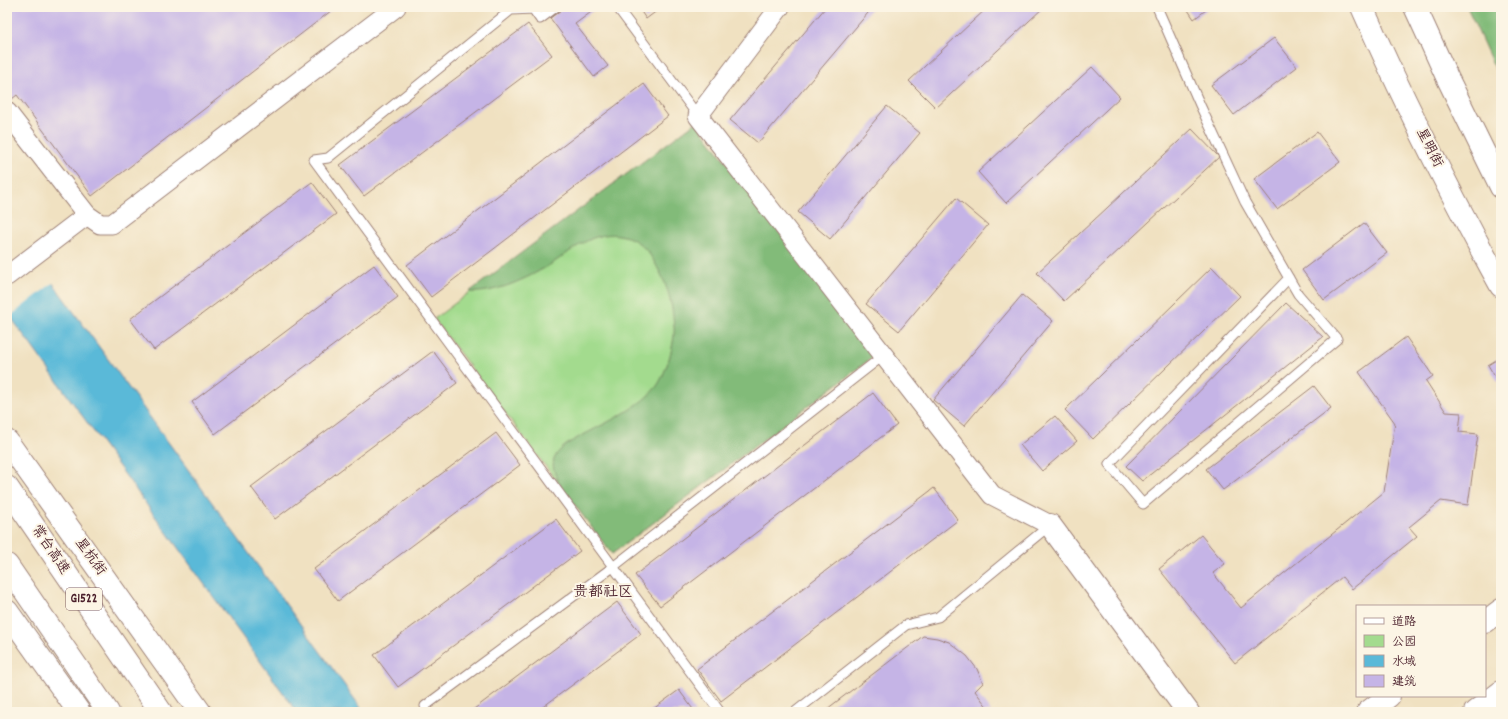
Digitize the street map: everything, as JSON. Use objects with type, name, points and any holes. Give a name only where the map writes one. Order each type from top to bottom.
[{"type":"main road","name":"星明街","points":[[1362,7],[1400,91],[1471,231],[1501,286]]},
{"type":"main road","points":[[1415,7],[1447,77],[1501,187]]},
{"type":"main road","name":"星杭街","points":[[7,441],[200,712]]},
{"type":"main road","name":"常台高速","points":[[7,487],[161,712]]},
{"type":"main road","points":[[1050,525],[1188,712]]},
{"type":"main road","points":[[7,565],[108,712]]},
{"type":"main road","points":[[7,610],[79,712]]},
{"type":"main road","points":[[1486,621],[1501,610]]},
{"type":"main road","points":[[1475,712],[1501,692]]},
{"type":"main road","points":[[1368,712],[1388,697]]},
{"type":"street","points":[[7,112],[87,215],[100,224],[112,224],[396,7]]},
{"type":"street","points":[[780,7],[698,116],[992,495],[1050,525]]},
{"type":"street","points":[[7,276],[49,246],[87,215]]},
{"type":"lane","points":[[556,7],[540,19],[532,9],[511,10],[328,158],[314,160],[720,712]]},
{"type":"lane","points":[[617,7],[698,116]]},
{"type":"lane","points":[[1157,7],[1245,202],[1289,278],[1298,294],[1337,339],[1142,504],[1109,464],[1289,278]]},
{"type":"lane","points":[[425,706],[613,567],[884,355]]},
{"type":"lane","points":[[795,712],[906,625],[938,617],[1050,525]]},
{"type":"green space","points":[[1467,7],[1501,7],[1501,82]]},
{"type":"green space","points":[[696,122],[873,357],[612,554],[434,319]]},
{"type":"green space","points":[[696,122],[873,357],[612,554],[558,482],[553,463],[560,450],[572,441],[634,407],[650,394],[661,380],[669,359],[674,330],[670,299],[665,283],[657,266],[646,250],[632,239],[613,234],[602,235],[583,243],[548,266],[510,285],[489,291],[469,292]]},
{"type":"water","points":[[7,220],[364,712],[297,712],[7,312]]},
{"type":"pier","points":[[11,222],[54,282],[9,317],[7,315],[7,225]]},
{"type":"building","points":[[7,7],[336,7],[92,196],[17,95],[7,103]]},
{"type":"building","points":[[565,7],[598,7],[575,24],[608,66],[594,77],[550,18]]},
{"type":"building","points":[[638,7],[662,7],[646,19]]},
{"type":"building","points":[[826,7],[873,7],[758,143],[730,120]]},
{"type":"building","points":[[988,7],[1044,7],[936,108],[909,81]]},
{"type":"building","points":[[1186,7],[1210,7],[1194,19]]},
{"type":"building","points":[[528,24],[552,55],[364,196],[340,165]]},
{"type":"building","points":[[1274,38],[1297,67],[1234,115],[1211,85]]},
{"type":"building","points":[[1092,67],[1120,97],[1006,203],[978,172]]},
{"type":"building","points":[[644,84],[668,116],[431,297],[407,265]]},
{"type":"building","points":[[887,106],[920,133],[830,239],[798,212]]},
{"type":"building","points":[[1192,129],[1219,157],[1064,301],[1037,273]]},
{"type":"building","points":[[1317,132],[1340,162],[1277,209],[1254,179]]},
{"type":"building","points":[[312,182],[336,214],[154,350],[130,319]]},
{"type":"building","points":[[956,198],[988,225],[899,331],[866,304]]},
{"type":"building","points":[[1364,223],[1387,253],[1324,300],[1302,270]]},
{"type":"building","points":[[374,265],[398,297],[215,434],[192,402]]},
{"type":"building","points":[[1212,267],[1240,296],[1093,439],[1065,410]]},
{"type":"building","points":[[1022,295],[1053,321],[964,426],[933,400]]},
{"type":"building","points":[[1286,303],[1323,337],[1142,481],[1126,466]]},
{"type":"building","points":[[1406,337],[1433,376],[1426,381],[1446,412],[1461,413],[1459,432],[1478,434],[1468,505],[1441,501],[1409,527],[1417,536],[1352,589],[1342,577],[1235,663],[1159,569],[1201,535],[1225,564],[1213,573],[1241,608],[1384,492],[1395,423],[1359,372]]},
{"type":"building","points":[[433,351],[457,383],[275,519],[251,487]]},
{"type":"building","points":[[1501,357],[1501,387],[1488,365]]},
{"type":"building","points":[[1314,386],[1331,408],[1223,490],[1206,469]]},
{"type":"building","points":[[873,393],[897,425],[660,606],[635,575]]},
{"type":"building","points":[[1055,416],[1077,441],[1042,471],[1020,445]]},
{"type":"building","points":[[496,433],[520,465],[338,601],[314,569]]},
{"type":"building","points":[[934,488],[958,520],[721,701],[697,669]]},
{"type":"building","points":[[556,519],[580,551],[398,687],[374,655]]},
{"type":"building","points":[[617,602],[641,634],[536,712],[470,712]]},
{"type":"building","points":[[923,636],[949,642],[967,656],[977,669],[983,683],[975,691],[991,712],[823,712]]},
{"type":"building","points":[[679,690],[695,712],[649,712]]},
{"type":"district","name":"贵都社区","points":[[603,593]]}]
